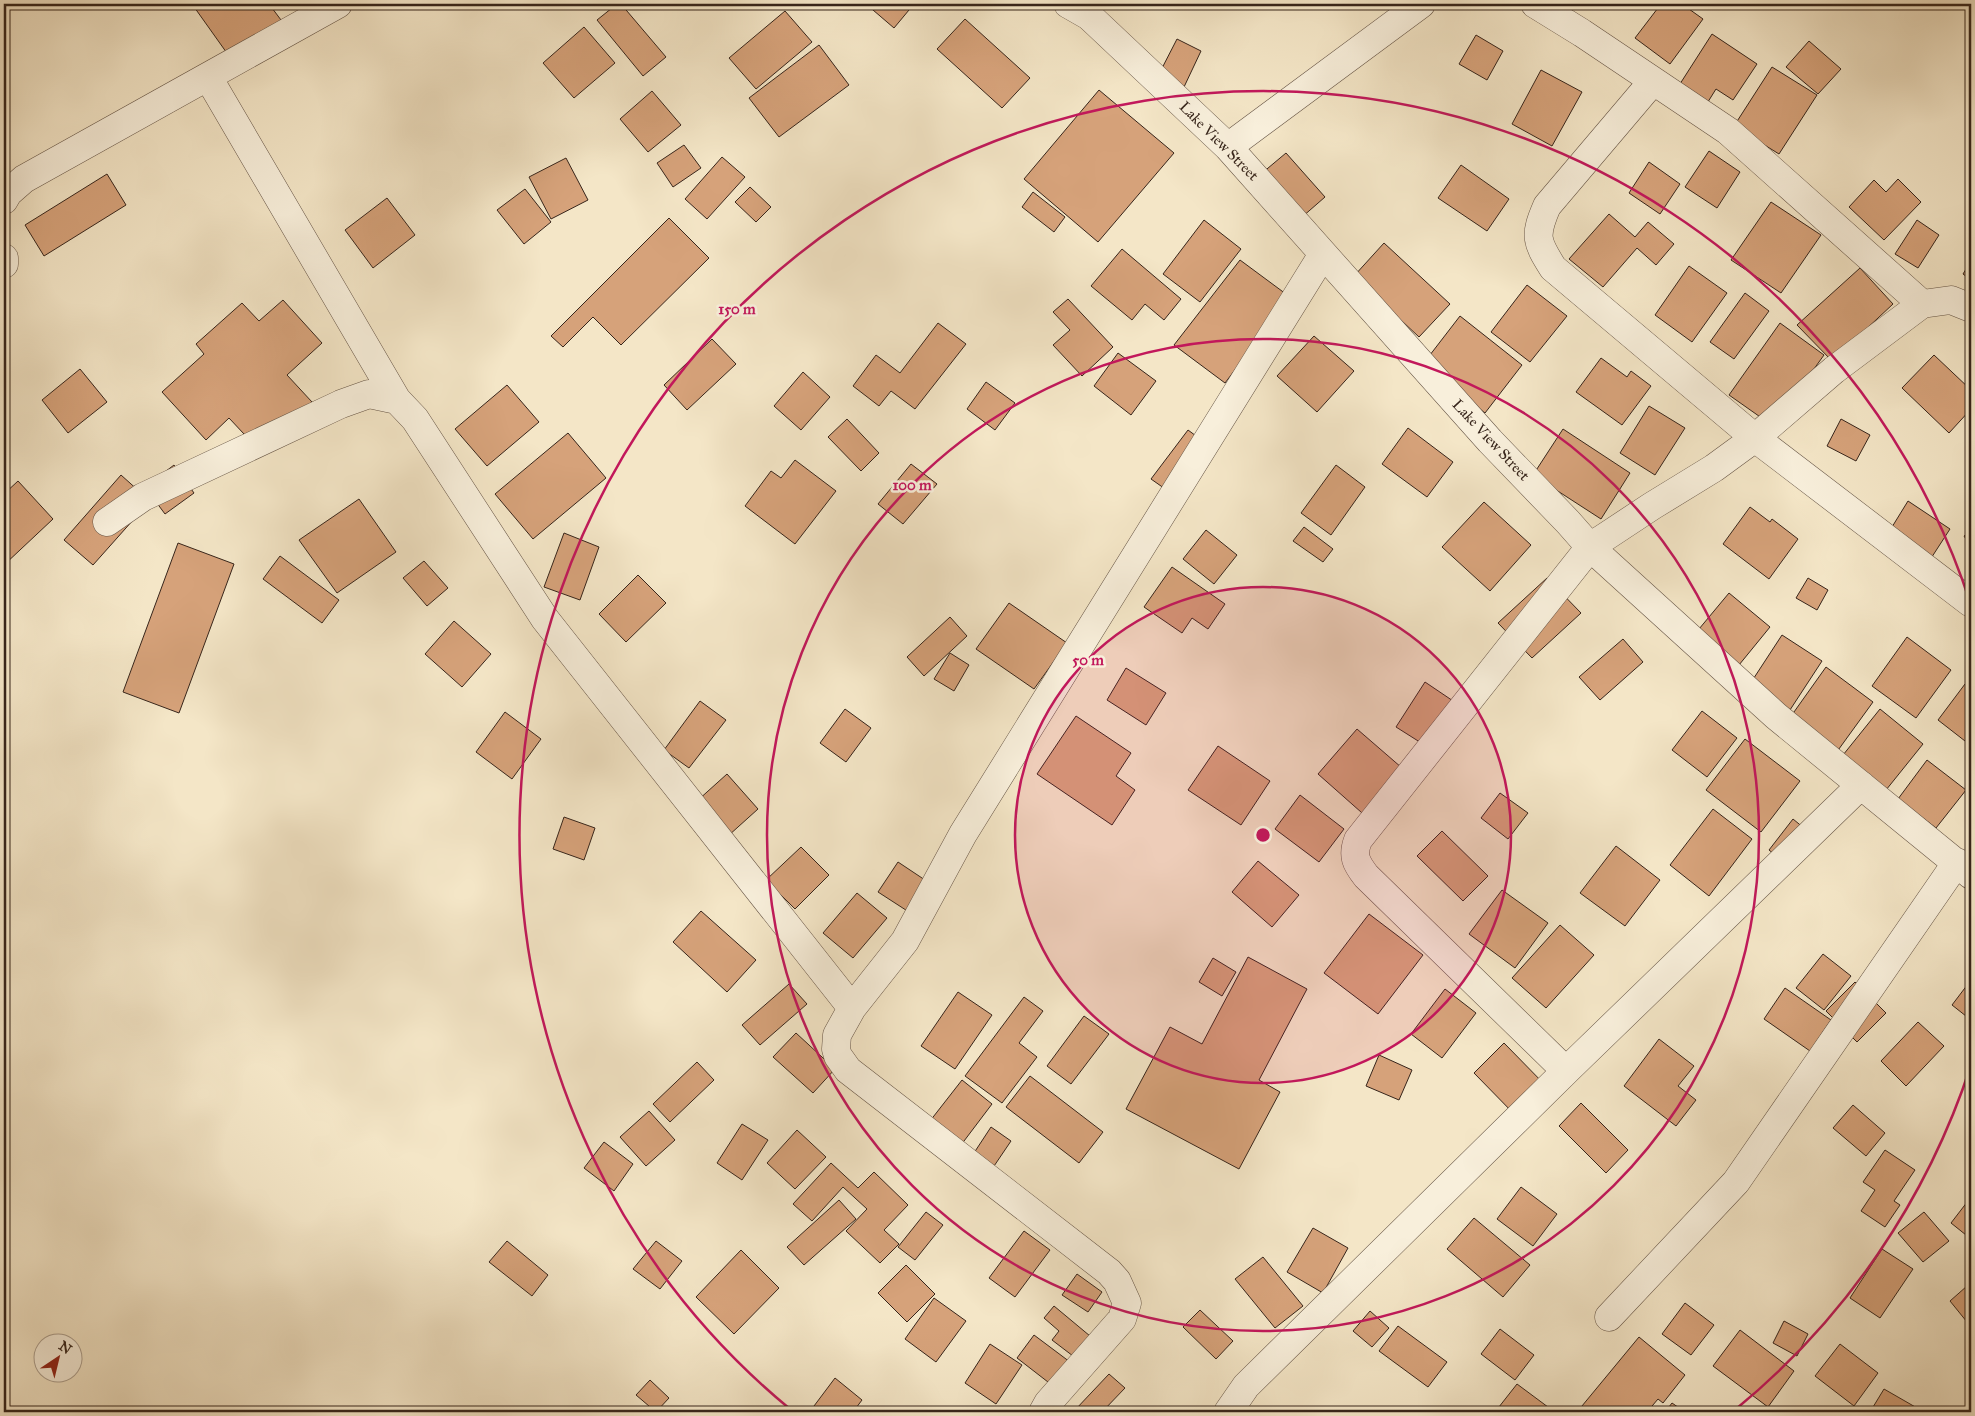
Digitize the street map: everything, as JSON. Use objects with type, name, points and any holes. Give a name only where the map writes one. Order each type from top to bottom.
[{"type":"street","points":[[4,200],[8,193],[24,179],[338,4]]},
{"type":"street","points":[[1228,147],[1421,4]]},
{"type":"street","points":[[1534,4],[1582,33],[1728,131],[1922,304]]},
{"type":"street","name":"Lake View Street","points":[[1087,8],[1228,147],[1490,441],[1590,547],[1776,716],[1964,869]]},
{"type":"street","points":[[208,77],[396,400],[415,419],[545,619],[852,1008]]},
{"type":"street","points":[[1653,81],[1547,206],[1537,227],[1540,247],[1553,268],[1755,438],[1971,603]]},
{"type":"street","points":[[1043,1412],[1048,1403],[1122,1319],[1127,1303],[1122,1291],[1109,1272],[848,1070],[838,1056],[836,1049],[837,1035],[852,1008],[905,941],[968,826],[1323,254]]},
{"type":"street","points":[[4,258],[4,264]]},
{"type":"street","points":[[1566,1071],[1366,876],[1358,866],[1354,856],[1358,840],[1590,547],[1714,468],[1755,438],[1834,370],[1922,304],[1951,300],[1971,308]]},
{"type":"street","points":[[107,522],[143,497],[341,404],[369,394],[396,400]]},
{"type":"street","points":[[1228,1412],[1246,1386],[1566,1071],[1861,785]]},
{"type":"street","points":[[1609,1317],[1736,1182],[1964,869]]},
{"type":"building","points":[[192,4],[269,4],[281,20],[229,56]]},
{"type":"building","points":[[617,4],[621,4],[666,57],[643,76],[597,20]]},
{"type":"building","points":[[866,4],[914,4],[894,28]]},
{"type":"building","points":[[1661,4],[1682,4],[1703,19],[1670,64],[1635,38]]},
{"type":"building","points":[[785,11],[812,42],[756,89],[729,58]]},
{"type":"building","points":[[965,19],[1030,78],[1002,108],[937,49]]},
{"type":"building","points":[[584,27],[615,63],[574,98],[543,63]]},
{"type":"building","points":[[1712,34],[1757,64],[1733,100],[1716,89],[1706,105],[1678,87]]},
{"type":"building","points":[[1476,35],[1503,51],[1487,80],[1459,64]]},
{"type":"building","points":[[1177,39],[1201,51],[1184,87],[1159,74]]},
{"type":"building","points":[[1809,41],[1841,69],[1818,94],[1786,67]]},
{"type":"building","points":[[819,45],[849,85],[779,137],[749,98]]},
{"type":"building","points":[[1772,67],[1817,95],[1779,154],[1734,126]]},
{"type":"building","points":[[1541,70],[1582,92],[1552,146],[1512,124]]},
{"type":"building","points":[[1099,90],[1174,153],[1098,242],[1024,179]]},
{"type":"building","points":[[652,91],[681,125],[648,152],[620,119]]},
{"type":"building","points":[[684,145],[701,168],[673,187],[657,163]]},
{"type":"building","points":[[1709,151],[1740,172],[1717,208],[1685,187]]},
{"type":"building","points":[[1286,153],[1325,197],[1294,224],[1255,179]]},
{"type":"building","points":[[722,157],[745,177],[707,219],[685,199]]},
{"type":"building","points":[[566,158],[588,200],[551,219],[529,177]]},
{"type":"building","points":[[1649,162],[1680,184],[1660,214],[1629,193]]},
{"type":"building","points":[[1461,165],[1509,199],[1487,231],[1438,198]]},
{"type":"building","points":[[107,174],[126,205],[44,256],[25,225]]},
{"type":"building","points":[[1898,179],[1921,202],[1884,240],[1849,207],[1874,180],[1886,192]]},
{"type":"building","points":[[750,187],[771,207],[756,222],[735,202]]},
{"type":"building","points":[[525,189],[551,222],[524,244],[497,210]]},
{"type":"building","points":[[1033,192],[1065,217],[1054,232],[1022,207]]},
{"type":"building","points":[[387,198],[415,235],[373,268],[345,230]]},
{"type":"building","points":[[1771,202],[1821,235],[1781,293],[1731,260]]},
{"type":"building","points":[[1609,214],[1635,237],[1648,222],[1674,244],[1656,265],[1637,248],[1603,287],[1569,259]]},
{"type":"building","points":[[669,218],[709,258],[621,345],[593,317],[563,347],[551,336]]},
{"type":"building","points":[[1204,220],[1241,249],[1200,302],[1163,274]]},
{"type":"building","points":[[1917,220],[1939,235],[1918,268],[1895,254]]},
{"type":"building","points":[[1384,243],[1450,304],[1419,337],[1354,276]]},
{"type":"building","points":[[1122,249],[1181,299],[1164,320],[1145,304],[1132,320],[1091,286]]},
{"type":"building","points":[[1240,260],[1290,297],[1225,383],[1174,345]]},
{"type":"building","points":[[1971,261],[1971,280],[1963,274]]},
{"type":"building","points":[[1689,266],[1727,293],[1692,342],[1655,315]]},
{"type":"building","points":[[1860,268],[1893,304],[1832,361],[1797,325]]},
{"type":"building","points":[[1527,285],[1567,316],[1530,362],[1491,332]]},
{"type":"building","points":[[1745,293],[1769,311],[1734,359],[1710,342]]},
{"type":"building","points":[[1068,299],[1113,347],[1082,376],[1053,345],[1070,330],[1053,312]]},
{"type":"building","points":[[283,300],[322,343],[287,375],[312,402],[259,450],[229,418],[206,440],[162,392],[204,354],[196,344],[242,303],[259,321]]},
{"type":"building","points":[[1460,316],[1522,365],[1485,413],[1423,364]]},
{"type":"building","points":[[938,323],[966,344],[915,409],[891,391],[879,406],[853,386],[876,355],[900,373]]},
{"type":"building","points":[[1780,323],[1824,355],[1773,426],[1729,395]]},
{"type":"building","points":[[1314,336],[1354,371],[1317,412],[1277,376]]},
{"type":"building","points":[[712,339],[736,364],[687,410],[664,385]]},
{"type":"building","points":[[1118,353],[1156,381],[1131,415],[1094,386]]},
{"type":"building","points":[[1934,355],[1971,390],[1971,409],[1949,433],[1902,388]]},
{"type":"building","points":[[1601,358],[1627,377],[1631,371],[1651,386],[1622,425],[1576,392]]},
{"type":"building","points":[[80,369],[107,402],[68,433],[42,400]]},
{"type":"building","points":[[803,372],[830,397],[801,430],[774,406]]},
{"type":"building","points":[[986,382],[1015,403],[995,430],[967,409]]},
{"type":"building","points":[[507,385],[539,422],[487,466],[455,429]]},
{"type":"building","points":[[1649,406],[1685,428],[1655,475],[1620,453]]},
{"type":"building","points":[[847,419],[879,453],[861,471],[828,437]]},
{"type":"building","points":[[1841,419],[1870,435],[1856,461],[1827,446]]},
{"type":"building","points":[[1408,428],[1453,462],[1427,497],[1382,464]]},
{"type":"building","points":[[1563,429],[1630,473],[1601,519],[1533,475]]},
{"type":"building","points":[[1188,430],[1215,450],[1178,498],[1151,479]]},
{"type":"building","points":[[568,433],[606,478],[533,539],[495,494]]},
{"type":"building","points":[[795,460],[836,491],[795,544],[745,506],[771,471],[781,478]]},
{"type":"building","points":[[911,464],[937,484],[903,524],[878,504]]},
{"type":"building","points":[[174,465],[194,493],[165,514],[145,487]]},
{"type":"building","points":[[1336,465],[1365,487],[1331,535],[1301,513]]},
{"type":"building","points":[[121,475],[150,501],[93,565],[64,540]]},
{"type":"building","points":[[18,481],[53,519],[4,565],[4,494]]},
{"type":"building","points":[[359,499],[396,552],[337,593],[299,540]]},
{"type":"building","points":[[1908,501],[1950,529],[1926,566],[1884,540]]},
{"type":"building","points":[[1484,502],[1531,545],[1490,591],[1442,547]]},
{"type":"building","points":[[1750,507],[1770,522],[1772,519],[1798,539],[1769,579],[1723,544]]},
{"type":"building","points":[[1304,527],[1333,549],[1323,562],[1293,541]]},
{"type":"building","points":[[1206,530],[1237,555],[1214,584],[1183,559]]},
{"type":"building","points":[[1971,531],[1971,547],[1964,536]]},
{"type":"building","points":[[564,533],[599,547],[580,600],[544,587]]},
{"type":"building","points":[[178,543],[234,564],[179,713],[123,692]]},
{"type":"building","points":[[280,556],[339,600],[322,623],[263,579]]},
{"type":"building","points":[[424,561],[448,588],[427,606],[403,578]]},
{"type":"building","points":[[1172,567],[1225,604],[1208,629],[1192,618],[1182,633],[1144,607]]},
{"type":"building","points":[[638,575],[666,603],[626,642],[599,614]]},
{"type":"building","points":[[1547,578],[1581,613],[1532,658],[1498,623]]},
{"type":"building","points":[[1808,578],[1828,590],[1817,610],[1796,598]]},
{"type":"building","points":[[1729,593],[1770,627],[1730,676],[1689,641]]},
{"type":"building","points":[[1009,603],[1067,643],[1034,689],[976,649]]},
{"type":"building","points":[[950,617],[967,636],[924,676],[907,657]]},
{"type":"building","points":[[454,621],[491,654],[462,687],[425,654]]},
{"type":"building","points":[[1782,635],[1822,661],[1788,713],[1748,687]]},
{"type":"building","points":[[1907,637],[1951,670],[1916,718],[1872,686]]},
{"type":"building","points":[[1623,639],[1643,662],[1600,700],[1579,677]]},
{"type":"building","points":[[950,653],[969,665],[954,691],[934,679]]},
{"type":"building","points":[[1826,667],[1873,702],[1836,753],[1789,719]]},
{"type":"building","points":[[1126,668],[1166,693],[1146,725],[1107,700]]},
{"type":"building","points":[[1425,682],[1462,707],[1434,751],[1396,727]]},
{"type":"building","points":[[1965,684],[1971,688],[1971,733],[1965,741],[1938,720]]},
{"type":"building","points":[[700,701],[726,720],[689,768],[664,750]]},
{"type":"building","points":[[845,709],[871,728],[846,762],[820,743]]},
{"type":"building","points":[[1880,709],[1923,744],[1882,795],[1839,760]]},
{"type":"building","points":[[1702,711],[1737,738],[1707,777],[1672,750]]},
{"type":"building","points":[[505,712],[541,739],[512,779],[476,752]]},
{"type":"building","points":[[1076,716],[1131,753],[1116,776],[1135,790],[1112,825],[1037,774]]},
{"type":"building","points":[[1357,729],[1409,774],[1370,820],[1318,774]]},
{"type":"building","points":[[1745,739],[1800,781],[1761,832],[1706,790]]},
{"type":"building","points":[[1218,746],[1270,781],[1241,825],[1188,790]]},
{"type":"building","points":[[1927,760],[1966,790],[1936,828],[1898,799]]},
{"type":"building","points":[[727,774],[758,809],[728,836],[697,801]]},
{"type":"building","points":[[1500,793],[1528,813],[1508,839],[1481,818]]},
{"type":"building","points":[[1300,795],[1344,829],[1319,862],[1275,829]]},
{"type":"building","points":[[1713,809],[1752,839],[1709,896],[1670,865]]},
{"type":"building","points":[[564,817],[595,828],[584,860],[553,849]]},
{"type":"building","points":[[1793,819],[1816,838],[1792,869],[1769,850]]},
{"type":"building","points":[[1442,831],[1488,876],[1463,901],[1417,856]]},
{"type":"building","points":[[1616,846],[1660,880],[1625,926],[1580,893]]},
{"type":"building","points":[[801,847],[829,875],[795,909],[766,880]]},
{"type":"building","points":[[1258,861],[1299,895],[1272,927],[1232,892]]},
{"type":"building","points":[[898,862],[931,884],[912,914],[878,892]]},
{"type":"building","points":[[1502,890],[1548,923],[1515,968],[1469,934]]},
{"type":"building","points":[[857,893],[887,918],[853,958],[823,933]]},
{"type":"building","points":[[701,911],[756,960],[727,992],[673,942]]},
{"type":"building","points":[[1369,914],[1423,955],[1378,1014],[1324,973]]},
{"type":"building","points":[[1560,925],[1594,955],[1546,1008],[1512,978]]},
{"type":"building","points":[[1823,954],[1851,976],[1824,1010],[1796,988]]},
{"type":"building","points":[[1248,957],[1307,989],[1259,1080],[1280,1092],[1239,1169],[1126,1109],[1170,1027],[1202,1044]]},
{"type":"building","points":[[1213,958],[1236,972],[1222,996],[1199,982]]},
{"type":"building","points":[[1971,980],[1971,1020],[1952,1005]]},
{"type":"building","points":[[1855,982],[1886,1013],[1857,1042],[1826,1011]]},
{"type":"building","points":[[789,984],[807,1004],[760,1045],[742,1025]]},
{"type":"building","points":[[1785,988],[1831,1020],[1810,1051],[1764,1019]]},
{"type":"building","points":[[1445,989],[1476,1013],[1442,1058],[1411,1034]]},
{"type":"building","points":[[958,992],[992,1015],[955,1069],[921,1046]]},
{"type":"building","points":[[1024,997],[1043,1011],[1019,1043],[1037,1057],[1002,1103],[965,1076]]},
{"type":"building","points":[[1084,1016],[1109,1034],[1071,1084],[1047,1066]]},
{"type":"building","points":[[1918,1022],[1944,1046],[1906,1086],[1881,1061]]},
{"type":"building","points":[[796,1033],[835,1069],[813,1093],[773,1057]]},
{"type":"building","points":[[1659,1039],[1694,1066],[1678,1086],[1696,1100],[1676,1126],[1624,1086]]},
{"type":"building","points":[[1504,1043],[1549,1089],[1519,1119],[1474,1073]]},
{"type":"building","points":[[1379,1055],[1412,1070],[1399,1100],[1366,1086]]},
{"type":"building","points":[[697,1062],[714,1080],[670,1122],[653,1104]]},
{"type":"building","points":[[1030,1076],[1103,1132],[1079,1163],[1006,1107]]},
{"type":"building","points":[[962,1080],[992,1104],[961,1145],[930,1121]]},
{"type":"building","points":[[1581,1103],[1628,1150],[1606,1173],[1559,1126]]},
{"type":"building","points":[[1853,1105],[1885,1133],[1866,1156],[1833,1128]]},
{"type":"building","points":[[649,1111],[675,1140],[646,1166],[620,1137]]},
{"type":"building","points":[[742,1124],[768,1140],[742,1180],[717,1163]]},
{"type":"building","points":[[991,1127],[1011,1141],[990,1172],[970,1159]]},
{"type":"building","points":[[797,1130],[826,1157],[795,1189],[767,1163]]},
{"type":"building","points":[[604,1142],[633,1164],[614,1191],[584,1168]]},
{"type":"building","points":[[1885,1150],[1915,1170],[1894,1201],[1900,1205],[1885,1227],[1861,1211],[1875,1190],[1863,1182]]},
{"type":"building","points":[[831,1163],[858,1188],[874,1172],[908,1205],[884,1230],[899,1244],[880,1263],[846,1231],[867,1209],[843,1187],[812,1221],[793,1204]]},
{"type":"building","points":[[1521,1187],[1557,1214],[1533,1246],[1497,1219]]},
{"type":"building","points":[[1971,1197],[1971,1239],[1951,1223]]},
{"type":"building","points":[[839,1200],[856,1219],[804,1265],[787,1247]]},
{"type":"building","points":[[926,1212],[943,1225],[915,1260],[898,1247]]},
{"type":"building","points":[[1924,1212],[1949,1241],[1923,1262],[1898,1233]]},
{"type":"building","points":[[1474,1218],[1530,1265],[1503,1297],[1447,1249]]},
{"type":"building","points":[[1313,1228],[1348,1248],[1323,1293],[1287,1272]]},
{"type":"building","points":[[1024,1231],[1050,1250],[1015,1297],[989,1278]]},
{"type":"building","points":[[507,1241],[548,1275],[532,1296],[489,1262]]},
{"type":"building","points":[[656,1241],[682,1261],[660,1289],[633,1269]]},
{"type":"building","points":[[1882,1249],[1913,1269],[1880,1318],[1850,1298]]},
{"type":"building","points":[[741,1250],[779,1288],[734,1334],[696,1297]]},
{"type":"building","points":[[1263,1257],[1303,1306],[1275,1328],[1235,1279]]},
{"type":"building","points":[[906,1265],[935,1294],[907,1322],[878,1293]]},
{"type":"building","points":[[1077,1274],[1102,1292],[1088,1312],[1062,1295]]},
{"type":"building","points":[[1967,1286],[1971,1292],[1971,1318],[1967,1322],[1950,1301]]},
{"type":"building","points":[[934,1298],[966,1321],[936,1362],[905,1339]]},
{"type":"building","points":[[1685,1303],[1714,1325],[1691,1355],[1662,1334]]},
{"type":"building","points":[[1054,1306],[1090,1336],[1073,1356],[1052,1340],[1059,1331],[1044,1318]]},
{"type":"building","points":[[1200,1310],[1233,1341],[1216,1359],[1183,1327]]},
{"type":"building","points":[[1370,1311],[1389,1328],[1372,1347],[1353,1331]]},
{"type":"building","points":[[1784,1321],[1808,1334],[1797,1356],[1773,1343]]},
{"type":"building","points":[[1398,1326],[1447,1362],[1428,1387],[1379,1351]]},
{"type":"building","points":[[1500,1329],[1534,1355],[1515,1380],[1481,1354]]},
{"type":"building","points":[[1740,1330],[1794,1371],[1768,1407],[1713,1366]]},
{"type":"building","points":[[1034,1335],[1074,1365],[1057,1389],[1017,1358]]},
{"type":"building","points":[[1639,1337],[1685,1375],[1663,1403],[1658,1399],[1647,1412],[1577,1412]]},
{"type":"building","points":[[990,1344],[1022,1365],[996,1404],[965,1383]]},
{"type":"building","points":[[1840,1344],[1878,1373],[1854,1406],[1815,1376]]},
{"type":"building","points":[[1109,1374],[1125,1388],[1102,1412],[1077,1412],[1075,1410]]},
{"type":"building","points":[[835,1378],[862,1400],[853,1412],[814,1412],[811,1410]]},
{"type":"building","points":[[650,1380],[669,1398],[656,1412],[636,1395]]},
{"type":"building","points":[[1517,1384],[1552,1410],[1550,1412],[1495,1412]]},
{"type":"building","points":[[1884,1389],[1924,1412],[1870,1412]]},
{"type":"building","points":[[1672,1403],[1685,1412],[1665,1412]]}]
